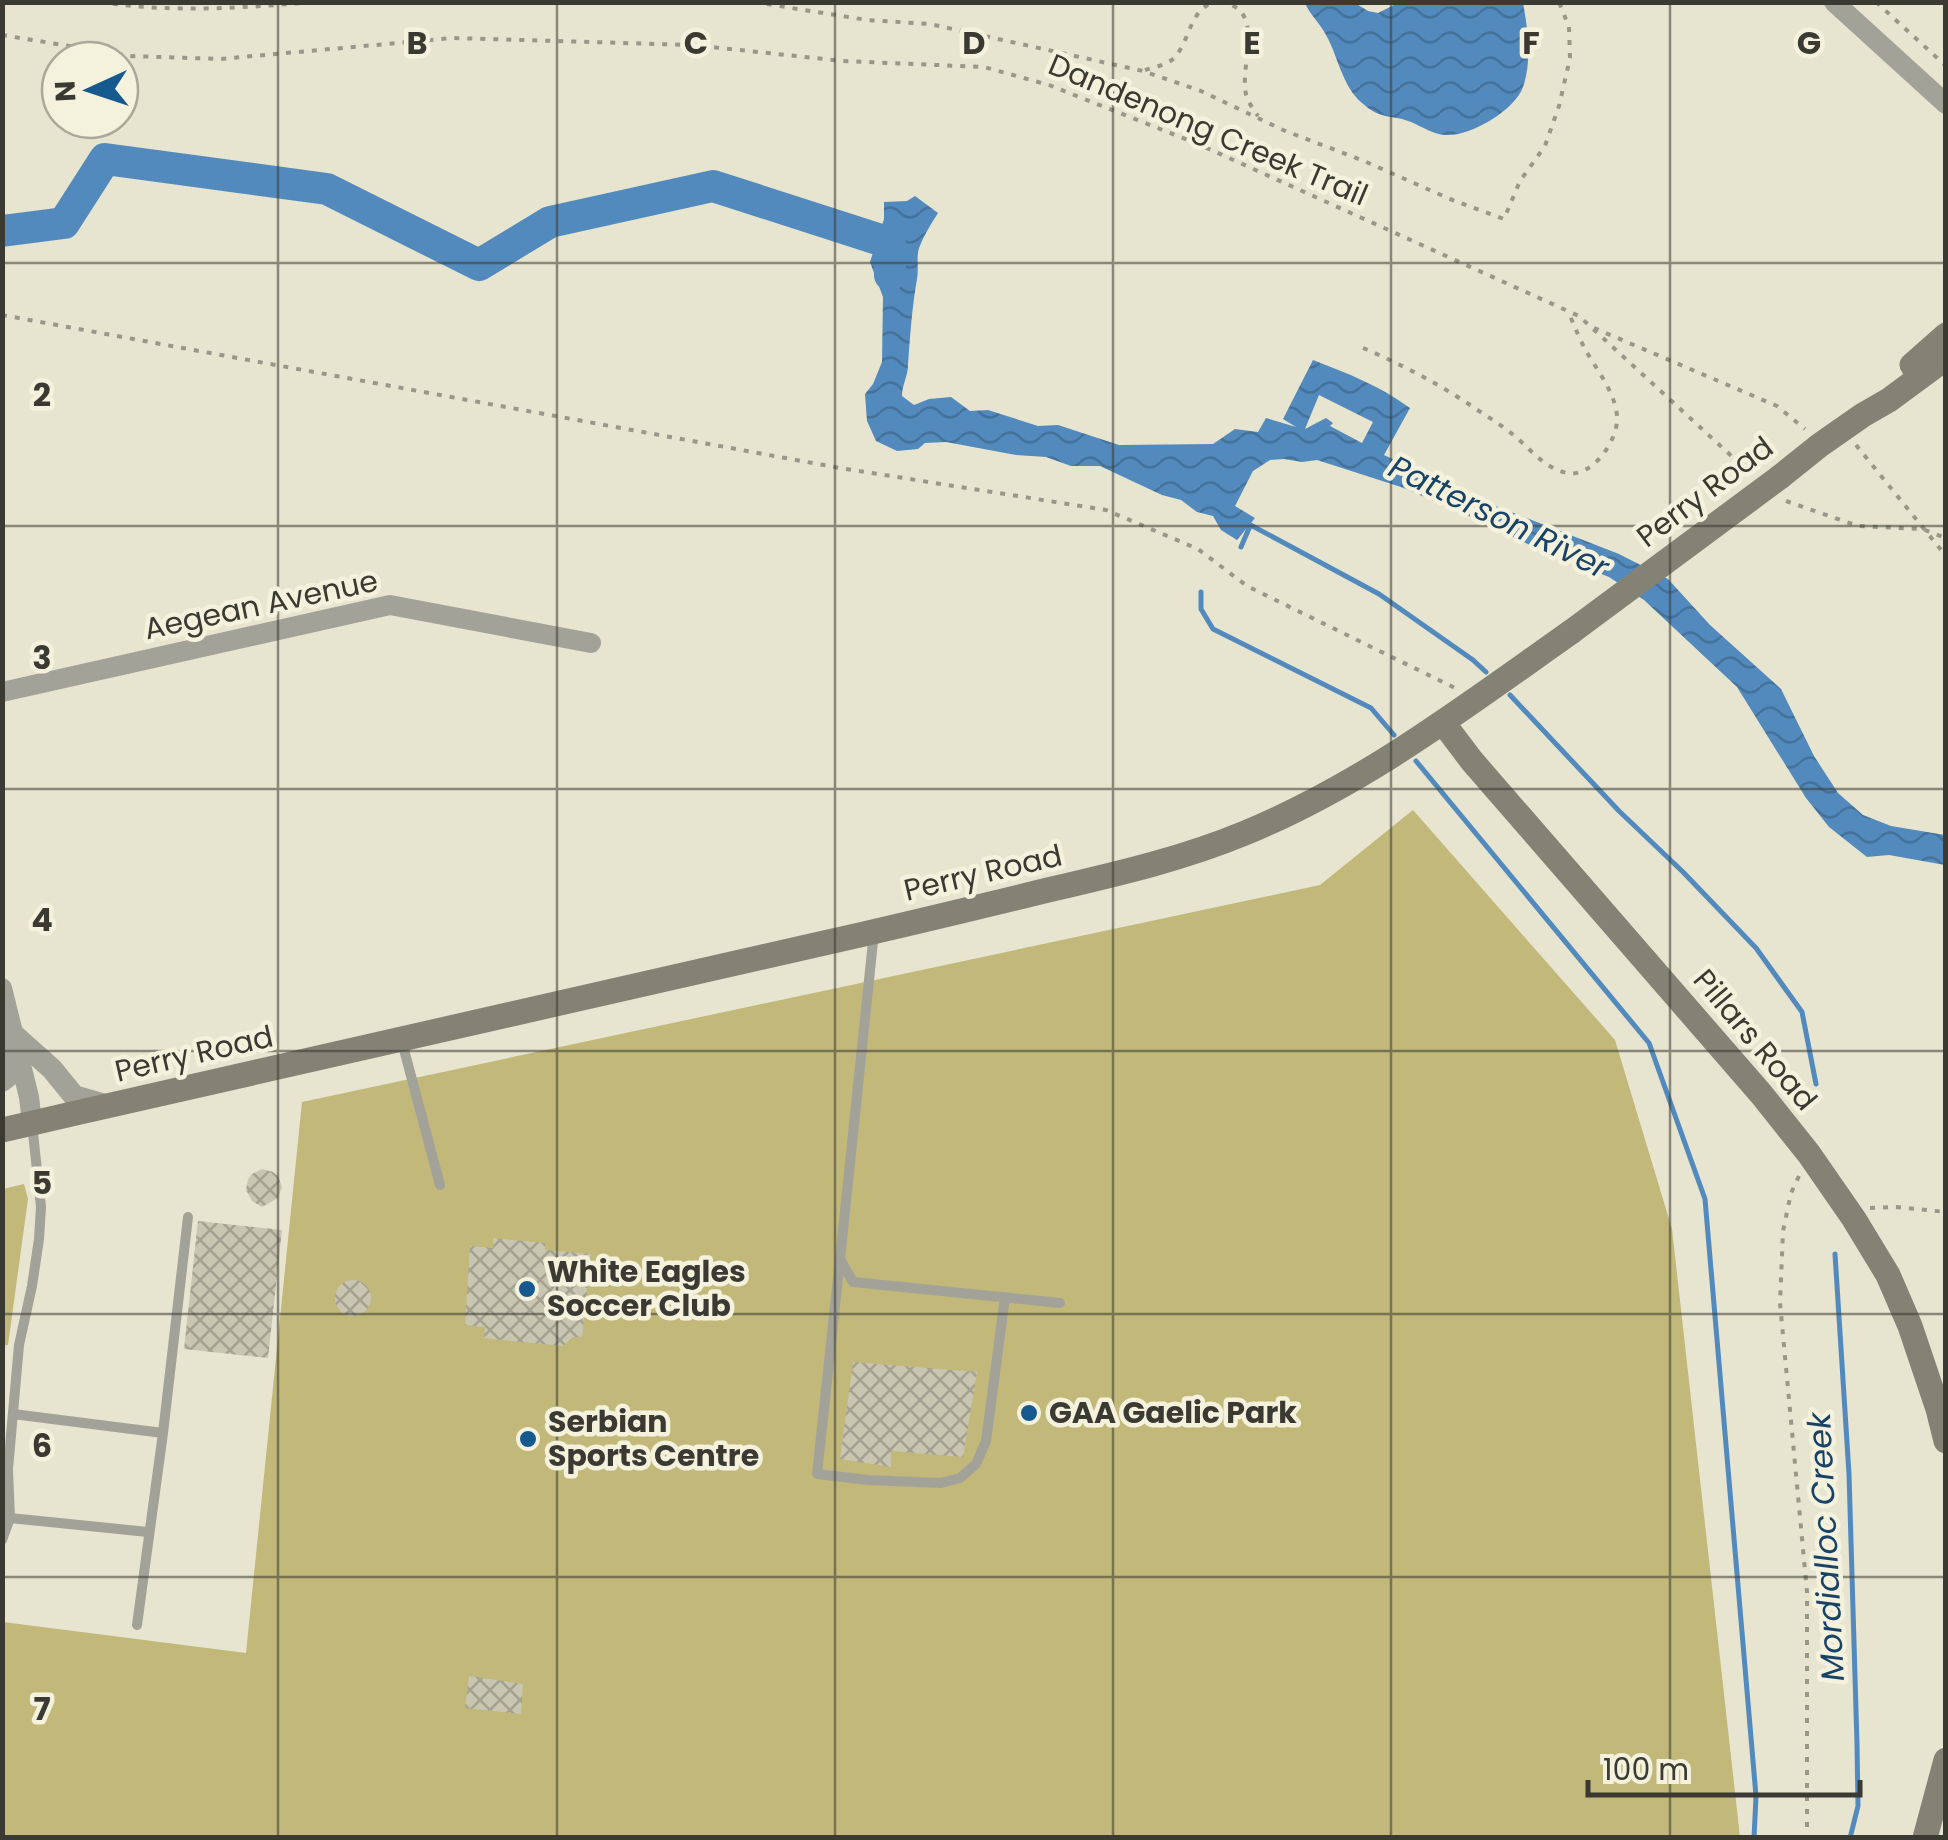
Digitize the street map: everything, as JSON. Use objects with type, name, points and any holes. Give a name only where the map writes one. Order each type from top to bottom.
[{"type":"main road","name":"Perry Road","points":[[1854,422],[1946,335]]},
{"type":"main road","name":"Perry Road","points":[[2,1130],[1131,871],[1246,833],[1308,804],[1444,724],[1820,446],[1946,358]]},
{"type":"main road","name":"Pillars Road","points":[[1444,724],[1809,1154],[1888,1275],[1910,1326],[1946,1441]]},
{"type":"main road","points":[[1925,1838],[1946,1760]]},
{"type":"street","points":[[1834,2],[1946,104]]},
{"type":"street","name":"Aegean Avenue","points":[[2,692],[390,605],[591,643]]},
{"type":"street","points":[[2,988],[32,1123]]},
{"type":"street","points":[[2,1081],[7,1077],[14,1036]]},
{"type":"street","points":[[14,1036],[52,1069],[74,1096],[109,1106]]},
{"type":"lane","points":[[874,932],[816,1474],[941,1483],[960,1478],[976,1464],[986,1440],[1005,1297]]},
{"type":"lane","points":[[401,1040],[440,1186]]},
{"type":"lane","points":[[2,1540],[10,1518],[8,1468],[19,1344],[39,1239],[41,1208],[32,1123]]},
{"type":"lane","points":[[137,1626],[188,1218]]},
{"type":"lane","points":[[840,1259],[853,1282],[1060,1303]]},
{"type":"lane","points":[[13,1414],[163,1433]]},
{"type":"lane","points":[[10,1518],[148,1532]]},
{"type":"path","points":[[100,2],[132,7],[314,2]]},
{"type":"path","points":[[754,2],[867,20],[930,24],[1143,71],[1201,91],[1260,120],[1504,219],[1520,180],[1545,146],[1559,106],[1570,58],[1568,27],[1558,2]]},
{"type":"path","points":[[1876,2],[1946,66]]},
{"type":"path","points":[[1143,71],[1177,56],[1197,12],[1208,4],[1230,4],[1242,10],[1247,23],[1244,88],[1260,120]]},
{"type":"path","name":"Dandenong Creek Trail","points":[[2,35],[130,56],[202,59],[452,38],[692,45],[843,60],[984,67],[1049,85],[1198,144],[1579,316],[1772,483],[1789,503],[1858,526],[1922,529],[1946,538]]},
{"type":"path","points":[[1363,348],[1473,407],[1513,434],[1545,464],[1568,474],[1586,471],[1613,437],[1618,418],[1612,394],[1568,312]]},
{"type":"path","points":[[2,315],[840,468],[1106,510],[1198,549],[1247,586],[1477,699]]},
{"type":"path","points":[[1590,326],[1777,406],[1820,446]]},
{"type":"path","points":[[1854,422],[1922,529],[1946,556]]},
{"type":"path","points":[[1807,1838],[1807,1592],[1780,1303],[1783,1231],[1791,1193],[1809,1154]]},
{"type":"path","points":[[1846,1208],[1946,1212]]},
{"type":"shaded area","points":[[1413,810],[1615,1040],[1672,1229],[1740,1837],[3,1838],[3,1622],[246,1653],[302,1102],[1320,885]]},
{"type":"shaded area","points":[[24,1184],[28,1199],[8,1345],[3,1345],[3,1189]]},
{"type":"water","points":[[1305,3],[1355,3],[1378,13],[1398,3],[1523,3],[1528,56],[1523,87],[1502,113],[1457,134],[1438,134],[1381,115],[1355,96],[1326,35]]},
{"type":"water","name":"Patterson River","points":[[915,196],[938,213],[918,252],[902,396],[914,405],[951,397],[970,411],[988,410],[1038,426],[1058,425],[1119,445],[1213,444],[1235,429],[1258,432],[1266,418],[1296,427],[1283,419],[1313,360],[1351,375],[1410,408],[1384,455],[1475,498],[1619,554],[1668,579],[1710,625],[1781,689],[1814,756],[1838,793],[1863,815],[1891,826],[1945,835],[1945,865],[1889,855],[1867,857],[1829,827],[1806,798],[1737,687],[1644,600],[1609,577],[1401,487],[1317,460],[1270,460],[1253,471],[1235,506],[1255,518],[1237,540],[1221,530],[1213,516],[1100,466],[1071,466],[1046,457],[946,442],[897,451],[876,441],[867,421],[865,394],[882,362],[883,297],[870,262],[884,219],[884,202],[907,201]],"holes":[[[1319,395],[1373,422],[1362,443],[1330,426],[1333,423],[1326,418],[1305,429]]]},
{"type":"building","points":[[262,1169],[278,1176],[282,1187],[278,1198],[262,1207],[252,1201],[246,1190],[248,1179]]},
{"type":"building","points":[[198,1221],[282,1230],[268,1358],[184,1349]]},
{"type":"building","name":"White Eagles Soccer Club","points":[[493,1238],[545,1243],[545,1250],[591,1254],[582,1337],[573,1337],[563,1346],[532,1343],[484,1338],[485,1327],[465,1325],[470,1246],[493,1248]]},
{"type":"building","points":[[353,1280],[366,1285],[371,1298],[366,1311],[353,1316],[340,1311],[335,1298],[340,1285]]},
{"type":"building","points":[[853,1362],[977,1372],[963,1457],[891,1451],[891,1467],[840,1459]]},
{"type":"building","points":[[469,1676],[523,1684],[521,1714],[465,1708]]},
{"type":"waterway","points":[[2,231],[64,223],[105,159],[327,189],[479,265],[550,222],[713,186],[890,243],[890,275]]},
{"type":"waterway","name":"Mordialloc Creek","points":[[1245,522],[1379,594],[1486,672]]},
{"type":"waterway","points":[[1241,547],[1250,526]]},
{"type":"waterway","points":[[1201,592],[1201,609],[1213,629],[1371,708],[1394,735]]},
{"type":"waterway","name":"Mordialloc Creek","points":[[1510,695],[1756,948],[1802,1012],[1816,1084]]},
{"type":"waterway","points":[[1416,761],[1649,1043],[1705,1199],[1756,1796],[1754,1838]]},
{"type":"waterway","name":"Mordialloc Creek","points":[[1835,1254],[1849,1474],[1857,1744],[1858,1806],[1850,1838]]},
{"type":"place","name":"White Eagles Soccer Club","points":[[527,1289]]},
{"type":"place","name":"GAA Gaelic Park","points":[[1029,1413]]},
{"type":"place","name":"Serbian Sports Centre","points":[[528,1439]]}]
